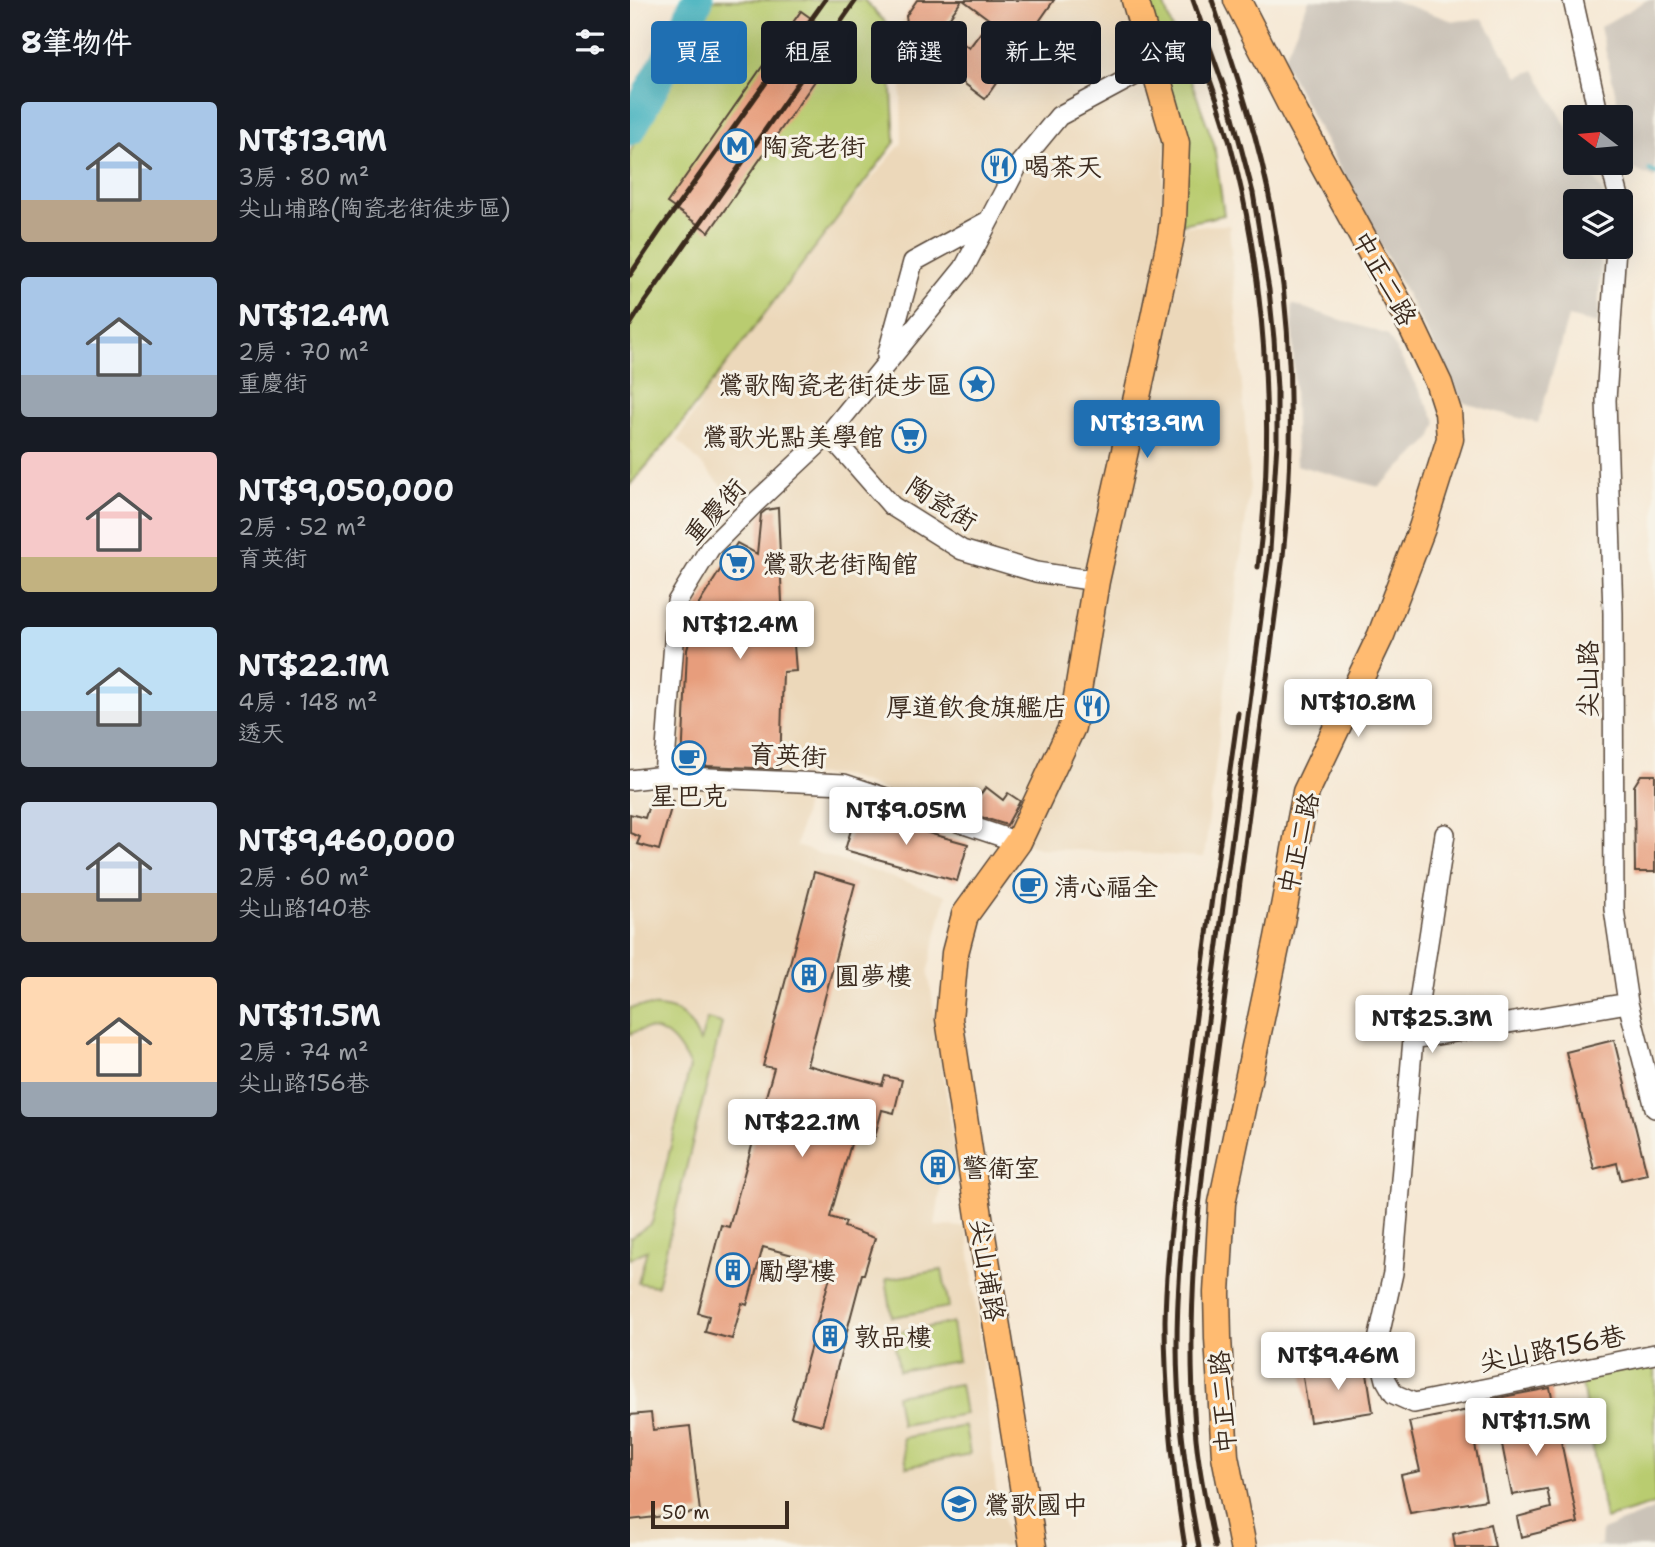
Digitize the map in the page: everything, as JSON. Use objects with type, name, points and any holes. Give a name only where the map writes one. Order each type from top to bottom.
[{"type":"main road","points":[[1135,0],[1141,21]]},
{"type":"main road","name":"中正二路","points":[[1237,0],[1296,115],[1413,329],[1442,394],[1448,412],[1450,439],[1422,528],[1381,635],[1306,792],[1222,1203],[1217,1293],[1225,1456],[1243,1547]]},
{"type":"main road","name":"尖山埔路","points":[[1033,1547],[949,1019],[955,953],[965,915],[1018,842],[1072,727],[1096,581],[1173,220],[1176,143],[1159,84]]},
{"type":"street","points":[[1573,0],[1596,105]]},
{"type":"street","name":"重慶街","points":[[664,776],[677,602],[709,548],[829,434],[964,268],[1017,167],[1059,116],[1119,84]]},
{"type":"street","name":"重慶街","points":[[884,364],[913,262],[989,220]]},
{"type":"street","name":"尖山路","points":[[1615,259],[1606,400],[1613,613],[1614,909],[1628,1003],[1655,1108]]},
{"type":"street","name":"陶瓷街","points":[[829,434],[892,506],[962,550],[1036,572],[1096,581]]},
{"type":"street","name":"育英街","points":[[630,780],[664,776],[844,784],[1018,842]]},
{"type":"street","points":[[1445,834],[1413,1039],[1628,1003]]},
{"type":"street","name":"尖山路156巷","points":[[1413,1039],[1393,1273],[1377,1345],[1386,1380],[1394,1394],[1414,1403],[1655,1354]]},
{"type":"shaded area","name":"鶯歌陶瓷老街徒步區","points":[[917,0],[1126,0],[1132,21],[1115,21],[1115,84],[1149,84],[1166,144],[1161,227],[1229,225],[1250,485],[1204,857],[1039,848],[846,776],[674,769],[686,602],[747,512],[678,440],[746,327],[902,143],[901,84],[967,84],[967,21],[903,21]]},
{"type":"shaded area","points":[[1309,0],[1392,0],[1453,21],[1483,19],[1518,77],[1535,70],[1563,120],[1563,175],[1593,175],[1601,189],[1563,189],[1563,259],[1601,259],[1598,324],[1568,317],[1538,423],[1464,403],[1283,61]]},
{"type":"shaded area","points":[[1647,0],[1655,0],[1655,179],[1633,169],[1633,105],[1618,105],[1600,27]]},
{"type":"shaded area","points":[[1292,304],[1388,335],[1437,422],[1431,439],[1379,487],[1296,465]]},
{"type":"shaded area","points":[[666,786],[809,790],[796,846],[946,895],[928,970],[958,1174],[941,1186],[935,1226],[967,1227],[996,1489],[1010,1547],[630,1547],[630,789]]},
{"type":"shaded area","points":[[1655,1509],[1655,1547],[1594,1547],[1601,1545],[1602,1530]]},
{"type":"green space","points":[[709,0],[864,0],[884,21],[871,21],[871,84],[892,84],[895,142],[668,441],[630,485],[630,152],[665,84],[747,84],[747,21],[698,21]]},
{"type":"green space","points":[[1143,0],[1162,0],[1170,21],[1147,21]]},
{"type":"green space","points":[[1158,84],[1192,84],[1214,144],[1224,215],[1182,224]]},
{"type":"green space","points":[[662,1007],[678,1012],[690,1023],[700,1042],[707,1019],[722,1023],[657,1286],[638,1283],[647,1250],[630,1259],[630,1238],[652,1223],[690,1067],[679,1047],[661,1032],[644,1029],[630,1034],[630,1008]]},
{"type":"green space","points":[[942,1270],[949,1307],[892,1317],[886,1279]]},
{"type":"green space","points":[[952,1323],[958,1361],[899,1371],[893,1333]]},
{"type":"green space","points":[[1655,1362],[1655,1504],[1605,1519],[1581,1378]]},
{"type":"green space","points":[[960,1384],[965,1414],[901,1425],[896,1395]]},
{"type":"green space","points":[[965,1426],[970,1454],[907,1467],[902,1438]]},
{"type":"building","points":[[917,0],[962,0],[947,21],[907,21],[906,16]]},
{"type":"building","points":[[963,0],[1054,0],[1039,21],[989,21]]},
{"type":"building","points":[[801,11],[815,21],[794,21]]},
{"type":"building","points":[[981,32],[981,84],[995,84],[985,99],[965,84],[967,47],[969,48]]},
{"type":"building","points":[[761,68],[761,84],[813,84],[709,232],[667,203]]},
{"type":"building","points":[[778,508],[782,602],[792,619],[796,671],[783,672],[780,769],[682,765],[687,650],[699,604],[737,543],[757,554],[761,514],[766,510]]},
{"type":"building","points":[[1641,775],[1655,775],[1655,872],[1635,872],[1634,786]]},
{"type":"building","points":[[986,787],[1003,800],[1008,793],[1020,801],[1007,825],[981,817],[970,809]]},
{"type":"building","points":[[652,795],[673,801],[659,850],[637,844],[640,837],[630,833],[630,814],[645,818]]},
{"type":"building","points":[[856,813],[968,844],[957,881],[845,850]]},
{"type":"building","points":[[814,872],[855,884],[807,1065],[882,1085],[885,1076],[902,1080],[894,1113],[882,1110],[875,1136],[855,1130],[830,1217],[846,1222],[844,1227],[875,1238],[862,1274],[822,1425],[791,1417],[833,1266],[763,1247],[747,1305],[742,1303],[732,1339],[705,1332],[709,1316],[698,1313],[721,1225],[729,1227],[774,1068],[763,1066]]},
{"type":"building","points":[[1614,1040],[1647,1174],[1621,1180],[1617,1163],[1594,1169],[1566,1052]]},
{"type":"building","points":[[1365,1361],[1373,1412],[1310,1422],[1302,1371]]},
{"type":"building","points":[[1550,1388],[1578,1523],[1521,1537],[1517,1517],[1551,1508],[1547,1489],[1512,1495],[1493,1399]]},
{"type":"building","points":[[1468,1410],[1486,1500],[1410,1513],[1401,1475],[1420,1471],[1409,1422]]},
{"type":"building","points":[[651,1413],[653,1430],[690,1426],[700,1512],[630,1520],[630,1415]]},
{"type":"building","points":[[1490,1524],[1495,1547],[1455,1547],[1453,1534]]},
{"type":"waterway","points":[[630,129],[688,22],[697,0]]},
{"type":"waterway","points":[[1650,170],[1655,173]]},
{"type":"railway","points":[[630,275],[825,0]]},
{"type":"railway","points":[[630,325],[856,0]]},
{"type":"railway","points":[[1193,0],[1228,98],[1253,193],[1269,290],[1277,389],[1277,443],[1270,550],[1188,1172],[1179,1279],[1179,1395],[1186,1471],[1199,1547]]},
{"type":"railway","points":[[1212,0],[1238,78],[1267,184],[1284,297],[1290,383],[1289,470],[1283,556],[1212,1092],[1195,1259],[1192,1315],[1195,1427],[1215,1547]]},
{"type":"railway","points":[[1211,83],[1242,194],[1254,256],[1261,319],[1266,382],[1266,445],[1258,567]]},
{"type":"railway","points":[[1185,1547],[1168,1406],[1165,1349],[1167,1278],[1193,1038],[1238,713]]},
{"type":"place","name":"陶瓷老街","points":[[737,146]]},
{"type":"place","name":"喝茶天","points":[[999,166]]},
{"type":"place","name":"鶯歌陶瓷老街徒步區","points":[[977,384]]},
{"type":"place","name":"鶯歌光點美學館","points":[[909,436]]},
{"type":"place","name":"鶯歌老街陶館","points":[[737,563]]},
{"type":"place","name":"厚道飲食旗艦店","points":[[1092,706]]},
{"type":"place","name":"星巴克","points":[[689,758]]},
{"type":"place","name":"清心福全","points":[[1030,886]]},
{"type":"place","name":"圓夢樓","points":[[809,975]]},
{"type":"place","name":"警衛室","points":[[938,1167]]},
{"type":"place","name":"勵學樓","points":[[733,1270]]},
{"type":"place","name":"敦品樓","points":[[830,1336]]},
{"type":"place","name":"鶯歌國中","points":[[959,1504]]}]
